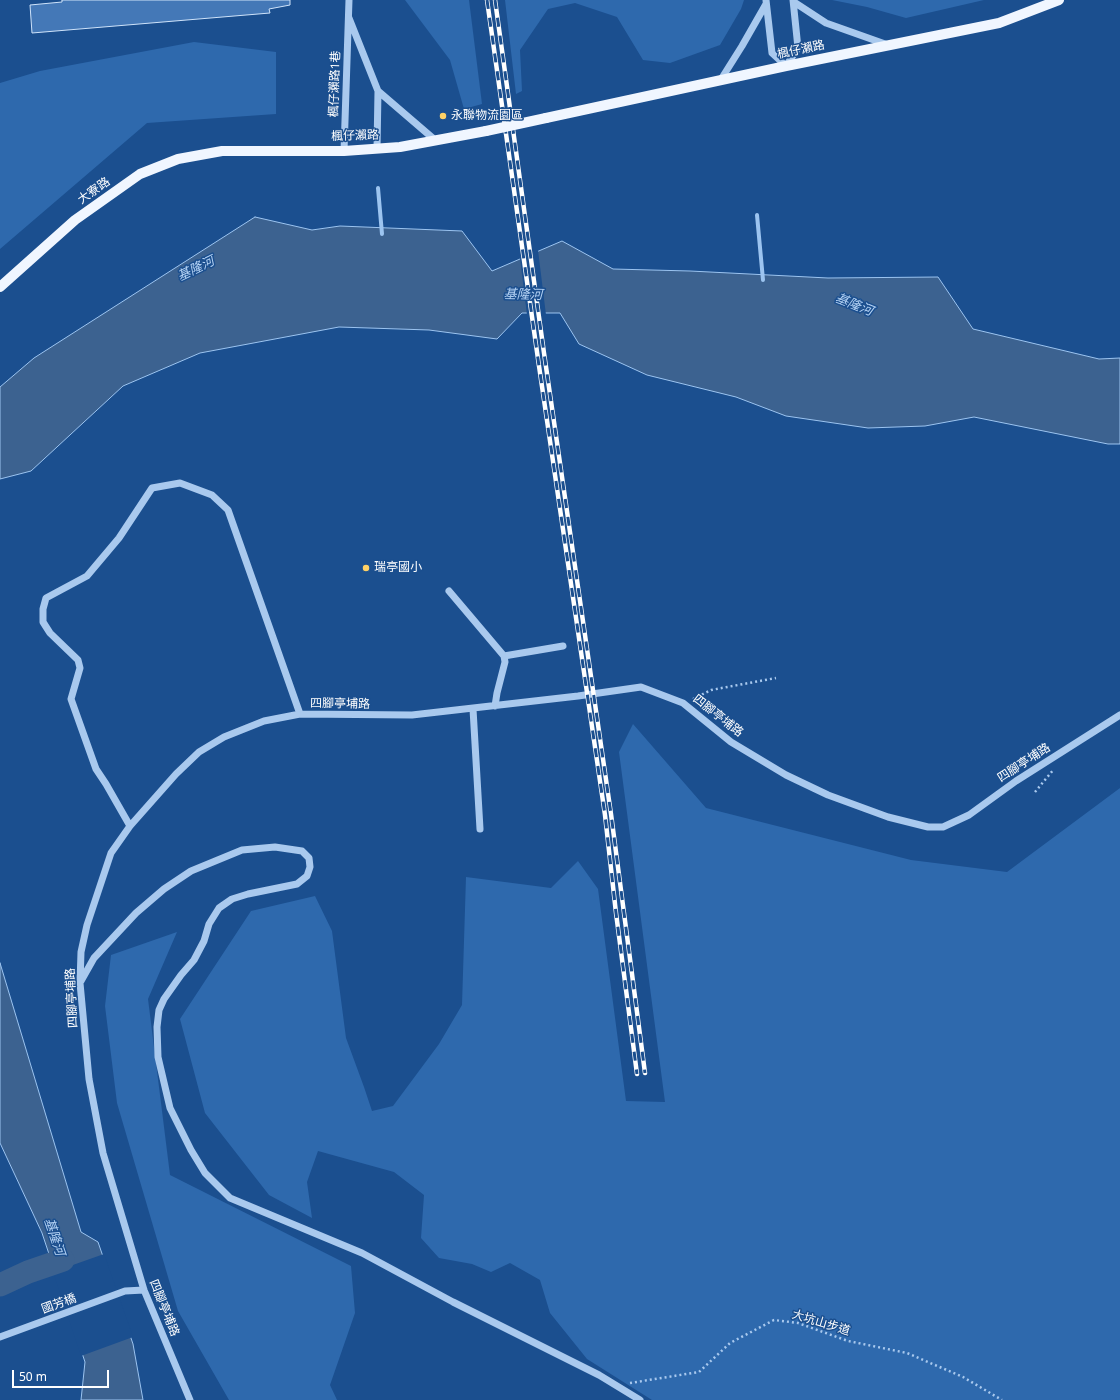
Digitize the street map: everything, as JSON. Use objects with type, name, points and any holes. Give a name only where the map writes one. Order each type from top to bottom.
[{"type":"main road","name":"楓仔瀨路","points":[[222,151],[344,150],[400,147],[999,23],[1059,0]]},
{"type":"main road","name":"大寮路","points":[[0,287],[75,220],[140,174],[178,159],[222,151]]},
{"type":"street","name":"楓仔瀨路1巷","points":[[344,150],[349,0]]},
{"type":"street","points":[[793,1],[826,23],[890,46]]},
{"type":"street","points":[[766,2],[772,52],[786,66],[798,48],[793,1]]},
{"type":"street","points":[[720,81],[742,46],[766,2]]},
{"type":"street","name":"楓仔瀨路1巷","points":[[349,18],[378,91],[377,149]]},
{"type":"street","name":"楓仔瀨路1巷","points":[[378,91],[435,140]]},
{"type":"street","points":[[130,826],[96,769],[71,699],[80,668],[78,660],[50,633],[43,622],[43,609],[46,598],[87,576],[119,538],[152,488],[180,483],[212,495],[228,510],[300,714]]},
{"type":"street","points":[[449,591],[504,656],[505,662],[497,693],[496,706]]},
{"type":"street","points":[[504,656],[563,646]]},
{"type":"street","name":"四腳亭埔路","points":[[190,1400],[144,1290],[103,1153],[89,1079],[80,983],[81,952],[87,925],[111,853],[130,826],[176,774],[199,752],[224,737],[264,721],[300,714],[412,715],[473,709],[641,687],[683,703],[731,742],[786,775],[828,795],[888,817],[928,827],[943,827],[969,815],[1016,781],[1120,715]]},
{"type":"street","points":[[473,709],[480,829]]},
{"type":"street","points":[[80,983],[94,958],[136,913],[164,889],[191,871],[242,850],[275,847],[302,851],[309,858],[310,867],[307,876],[298,884],[248,894],[232,899],[219,908],[194,960],[164,999],[159,1010],[157,1027],[158,1057],[170,1108],[191,1150],[205,1173],[230,1198],[362,1253],[453,1302],[617,1385],[640,1400]]},
{"type":"street","name":"國芳橋","points":[[0,1337],[125,1291],[144,1290]]},
{"type":"path","points":[[683,703],[711,690],[776,678]]},
{"type":"path","name":"大坑山步道","points":[[617,1385],[699,1372],[730,1343],[774,1320],[798,1323],[848,1341],[907,1353],[963,1377],[1002,1400]]},
{"type":"shaded area","points":[[405,0],[469,0],[482,104],[464,109],[450,60]]},
{"type":"shaded area","points":[[505,0],[744,0],[741,9],[720,45],[670,63],[643,60],[617,17],[575,3],[548,9],[520,50],[522,91],[516,94]]},
{"type":"shaded area","points":[[832,0],[984,0],[906,18],[867,7]]},
{"type":"shaded area","points":[[194,42],[276,52],[276,114],[147,123],[0,249],[0,83],[40,71]]},
{"type":"shaded area","points":[[633,724],[706,808],[911,860],[1007,872],[1120,788],[1120,1400],[652,1400],[587,1359],[550,1313],[540,1280],[510,1263],[491,1272],[472,1264],[439,1258],[421,1238],[424,1195],[394,1172],[318,1151],[307,1182],[312,1218],[269,1195],[205,1113],[180,1019],[251,911],[315,896],[332,931],[346,1038],[372,1111],[393,1106],[439,1044],[462,1005],[466,877],[551,888],[578,861],[598,889],[626,1101],[665,1102],[619,752]]},
{"type":"shaded area","points":[[177,932],[148,999],[170,1175],[351,1266],[355,1313],[330,1385],[337,1400],[229,1400],[178,1311],[117,1103],[105,1006],[111,955]]},
{"type":"water","name":"基隆河","points":[[255,217],[312,230],[340,226],[462,231],[492,271],[562,241],[613,269],[690,271],[828,278],[938,277],[973,329],[1099,359],[1120,358],[1120,444],[1108,444],[974,417],[925,426],[868,428],[786,416],[736,397],[647,375],[579,344],[560,313],[522,313],[497,339],[429,330],[339,327],[200,353],[123,386],[31,471],[0,479],[0,387],[34,358]]},
{"type":"water","name":"基隆河","points":[[0,963],[81,1232],[98,1242],[133,1344],[143,1400],[81,1400],[85,1362],[42,1233],[0,1143]]},
{"type":"pier","points":[[538,250],[546,315],[527,315],[520,258]]},
{"type":"pier","points":[[104,1254],[133,1337],[81,1356],[53,1272]]},
{"type":"building","points":[[62,0],[290,0],[290,5],[269,9],[270,13],[32,33],[30,5],[62,2]]},
{"type":"waterway","points":[[378,188],[382,234]]},
{"type":"waterway","points":[[757,215],[763,280]]},
{"type":"waterway","name":"基隆河","points":[[0,1285],[28,1272],[63,1260]]},
{"type":"railway","points":[[487,0],[605,815],[637,1074]]},
{"type":"railway","points":[[495,0],[544,353],[611,814],[645,1073]]},
{"type":"place","name":"永聯物流園區","points":[[443,116]]},
{"type":"place","name":"瑞亭國小","points":[[366,568]]}]
